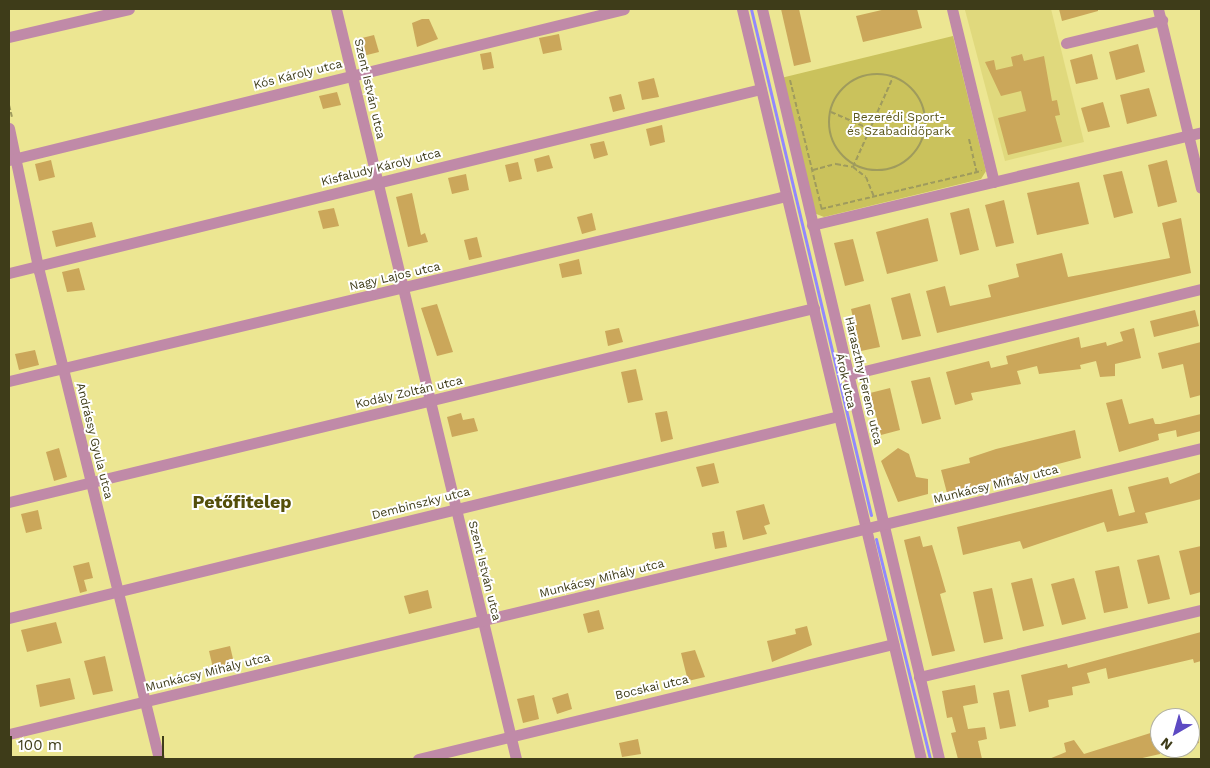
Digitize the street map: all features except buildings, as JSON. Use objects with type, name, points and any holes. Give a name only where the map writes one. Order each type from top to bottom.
[{"type":"street","points":[[9,37],[128,9]]},
{"type":"street","name":"Szent István utca","points":[[336,9],[429,403],[516,759]]},
{"type":"street","name":"Kós Károly utca","points":[[13,159],[624,9]]},
{"type":"street","name":"Árok utca","points":[[742,9],[921,759]]},
{"type":"street","name":"Haraszthy Ferenc utca","points":[[762,9],[939,759]]},
{"type":"street","points":[[952,9],[994,182]]},
{"type":"street","points":[[1066,43],[1160,14],[1196,133],[1201,188]]},
{"type":"street","name":"Kisfaludy Károly utca","points":[[9,273],[761,89]]},
{"type":"street","name":"Andrássy Gyula utca","points":[[9,128],[13,159],[89,482],[120,594],[159,759]]},
{"type":"street","points":[[812,225],[1196,133]]},
{"type":"street","name":"Nagy Lajos utca","points":[[9,381],[402,290],[786,196]]},
{"type":"street","points":[[848,375],[1201,289]]},
{"type":"street","name":"Kodály Zoltán utca","points":[[9,502],[429,403],[814,308]]},
{"type":"street","name":"Dembinszky utca","points":[[9,618],[120,594],[839,416]]},
{"type":"street","name":"Munkácsy Mihály utca","points":[[9,734],[865,529],[883,527],[1201,448]]},
{"type":"street","points":[[919,677],[1201,610]]},
{"type":"street","name":"Bocskai utca","points":[[418,759],[893,644]]},
{"type":"path","points":[[813,170],[836,164],[854,165],[878,170],[895,166],[911,156],[921,140],[925,119],[921,102],[910,87],[893,77],[876,74],[854,81],[841,92],[831,112],[834,142],[854,165],[866,177],[874,197]]},
{"type":"path","points":[[854,165],[893,77]]},
{"type":"path","points":[[779,82],[791,80],[825,222]]},
{"type":"path","points":[[831,112],[870,129]]},
{"type":"path","points":[[969,139],[980,185]]},
{"type":"path","points":[[809,212],[991,169]]},
{"type":"shaded area","points":[[1051,9],[1084,142],[1005,161],[965,10]]},
{"type":"green space","name":"Bezerédi Sport- és Szabadidőpark","points":[[953,36],[986,171],[981,179],[824,217],[814,213],[781,78]]},
{"type":"waterway","points":[[751,9],[871,515]]},
{"type":"waterway","points":[[876,539],[930,759]]},
{"type":"district","name":"Petőfitelep","points":[[242,502]]}]
